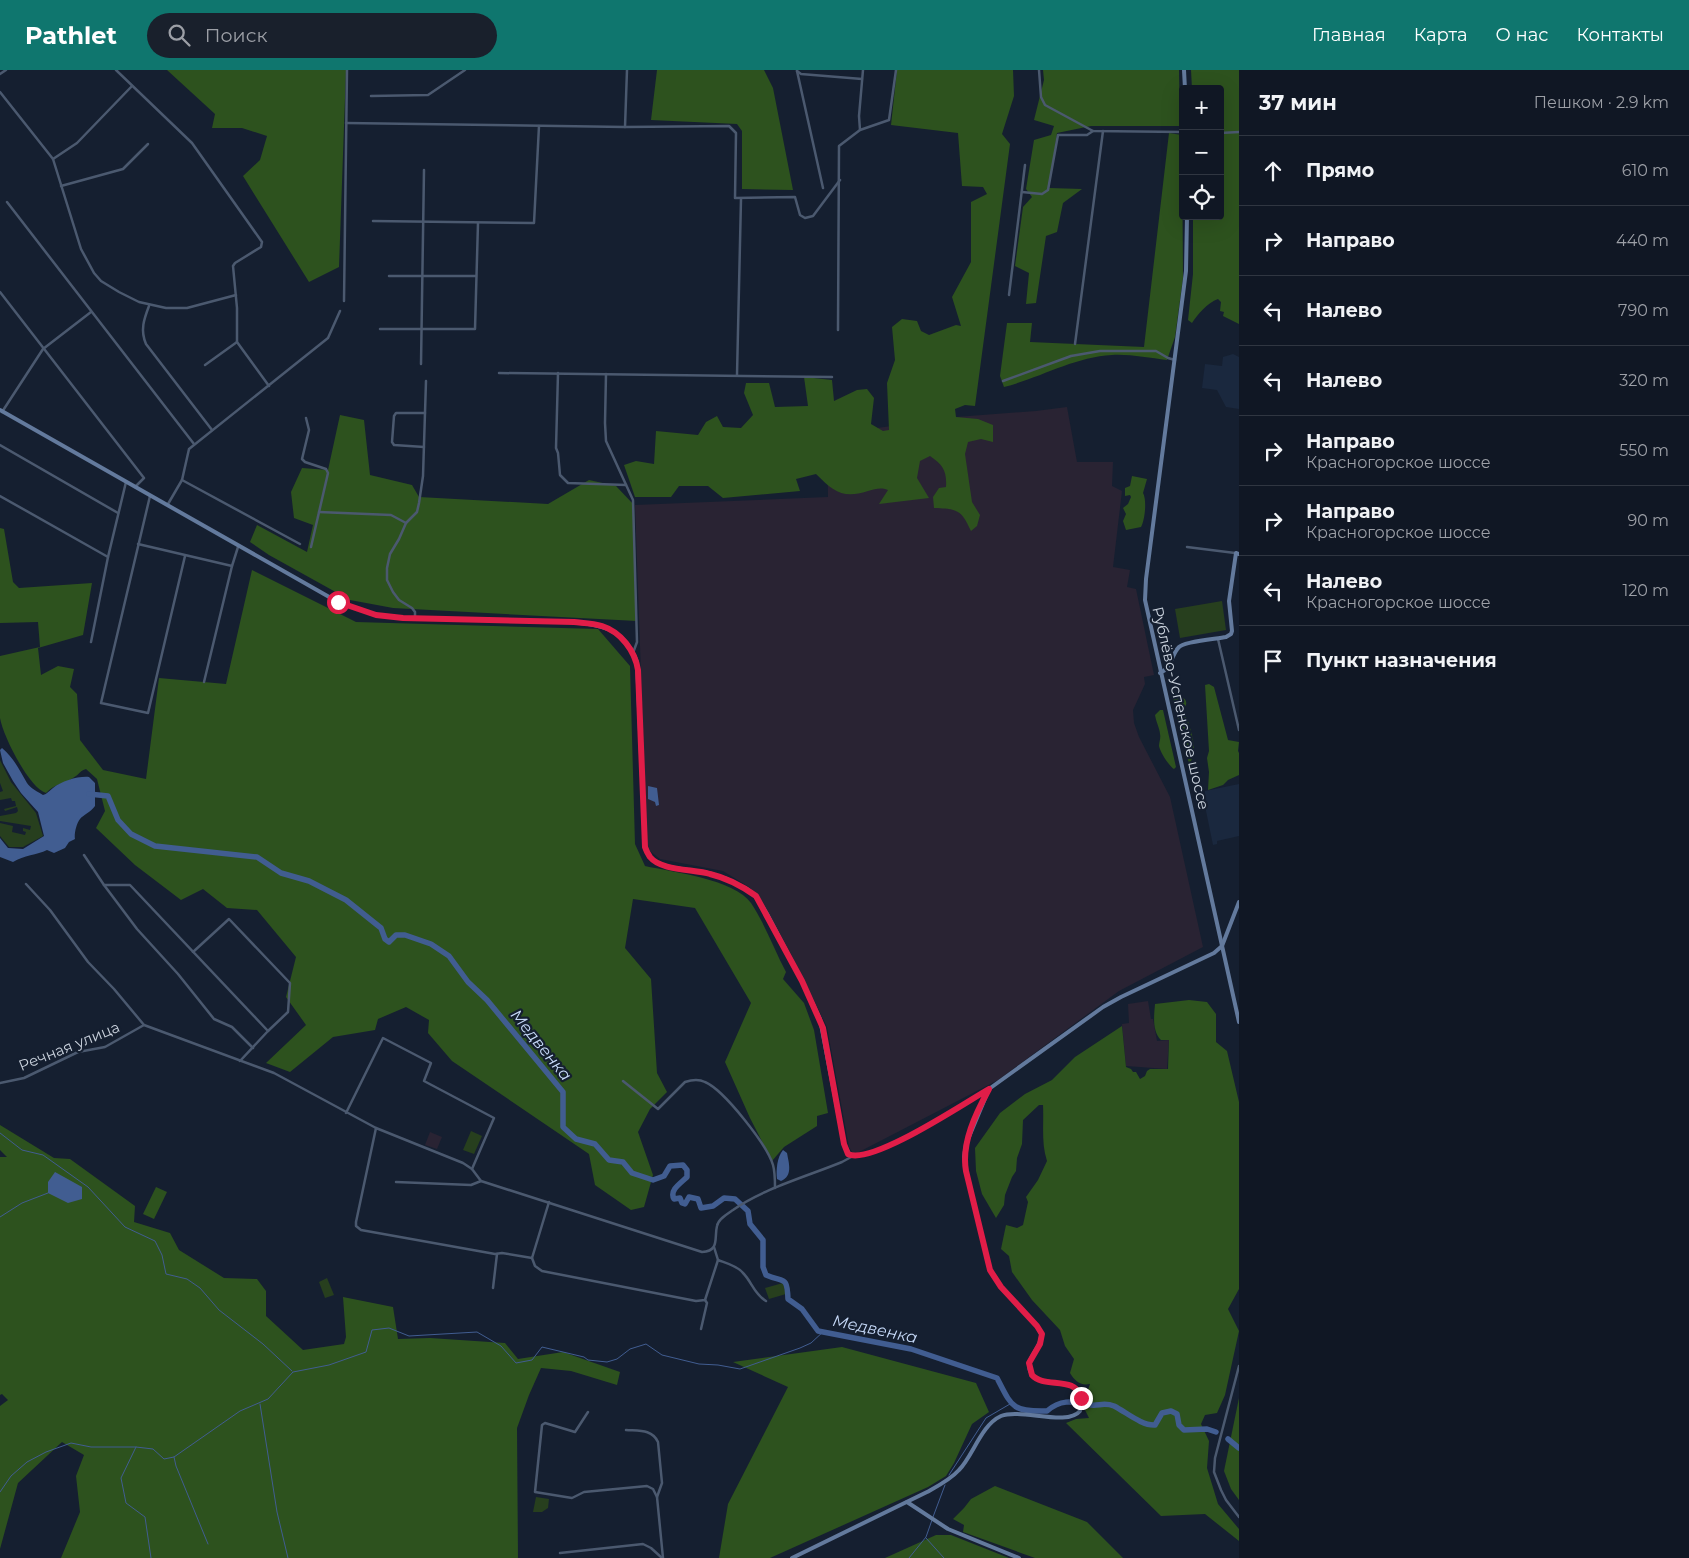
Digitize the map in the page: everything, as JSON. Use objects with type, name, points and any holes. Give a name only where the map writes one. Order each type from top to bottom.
[{"type":"main road","points":[[1184,70],[1184,85]]},
{"type":"main road","name":"Рублёво-Успенское шоссе","points":[[1187,220],[1186,271],[1145,590],[1147,610],[1160,672],[1239,1022]]},
{"type":"main road","points":[[1,411],[338,602],[376,615],[415,619],[574,622],[601,626],[620,637],[633,654],[638,670],[645,847],[650,857],[656,862],[668,867],[708,873],[727,879],[756,896],[798,973],[820,1019],[846,1150],[852,1156],[858,1156],[909,1137],[989,1089],[1103,1007],[1204,958],[1222,946],[1239,902]]},
{"type":"main road","points":[[1160,672],[1168,668],[1178,647],[1229,636],[1232,630],[1229,601],[1237,554]]},
{"type":"main road","points":[[792,1558],[937,1487],[960,1470],[988,1427],[1000,1416],[1019,1414],[1067,1417],[1078,1414],[1081,1408],[1081,1398],[1077,1390],[1068,1385],[1039,1381],[1032,1375],[1029,1363],[1040,1344],[1042,1334],[994,1279],[987,1263],[964,1157],[966,1144],[989,1089]]},
{"type":"main road","points":[[907,1502],[948,1529],[1019,1558]]},
{"type":"street","points":[[0,74],[6,70]]},
{"type":"street","points":[[116,70],[192,143],[262,242],[261,247],[235,263],[234,266],[236,342],[269,386]]},
{"type":"street","points":[[344,301],[347,70]]},
{"type":"street","points":[[371,96],[428,95],[465,70]]},
{"type":"street","points":[[624,127],[627,70]]},
{"type":"street","points":[[797,70],[802,74],[862,79]]},
{"type":"street","points":[[797,70],[823,188]]},
{"type":"street","points":[[860,130],[859,116],[863,70]]},
{"type":"street","points":[[838,330],[839,146],[860,130],[889,120],[896,70]]},
{"type":"street","points":[[1039,70],[1041,96],[1045,105],[1093,131],[1179,132]]},
{"type":"street","points":[[53,159],[77,143],[132,86]]},
{"type":"street","points":[[0,92],[53,159],[76,236],[87,262],[101,280],[119,292],[149,305],[166,308],[187,308],[236,295]]},
{"type":"street","points":[[0,102],[5,99]]},
{"type":"street","points":[[346,124],[624,127],[729,126],[736,132],[735,198],[795,197],[800,215],[805,218],[813,216],[840,180]]},
{"type":"street","points":[[373,221],[534,223],[539,126]]},
{"type":"street","points":[[1022,192],[1042,194],[1048,190],[1058,135],[1087,135],[1093,131]]},
{"type":"street","points":[[1075,344],[1103,131]]},
{"type":"street","points":[[1224,133],[1239,132]]},
{"type":"street","points":[[61,186],[124,169],[148,144]]},
{"type":"street","points":[[1009,295],[1026,165]]},
{"type":"street","points":[[421,364],[424,170]]},
{"type":"street","points":[[738,374],[741,198]]},
{"type":"street","points":[[7,202],[194,444]]},
{"type":"street","points":[[380,329],[475,329],[478,223]]},
{"type":"street","points":[[389,276],[476,276]]},
{"type":"street","points":[[0,292],[144,478],[135,487]]},
{"type":"street","points":[[149,305],[142,324],[142,334],[146,344],[212,430]]},
{"type":"street","points":[[167,506],[182,480],[189,449],[328,338],[340,311]]},
{"type":"street","points":[[1,411],[43,349],[91,312]]},
{"type":"street","points":[[205,365],[236,342]]},
{"type":"street","points":[[1003,382],[1071,356],[1100,351],[1156,351],[1175,360]]},
{"type":"street","points":[[499,373],[738,374],[832,377]]},
{"type":"street","points":[[558,373],[556,448],[560,475],[568,483],[626,485]]},
{"type":"street","points":[[606,373],[606,441],[633,500],[637,642],[633,654]]},
{"type":"street","points":[[415,619],[415,612],[399,600],[393,592],[387,580],[386,568],[390,554],[406,523],[417,512],[423,476],[426,381]]},
{"type":"street","points":[[424,447],[394,445],[392,442],[394,416],[396,413],[425,413]]},
{"type":"street","points":[[306,418],[308,430],[302,459],[305,462],[326,469],[328,472],[311,547]]},
{"type":"street","points":[[0,445],[118,513]]},
{"type":"street","points":[[182,480],[300,544]]},
{"type":"street","points":[[91,642],[108,557],[126,482]]},
{"type":"street","points":[[0,496],[108,557]]},
{"type":"street","points":[[150,496],[101,704],[148,713],[185,556]]},
{"type":"street","points":[[319,512],[391,515],[406,523]]},
{"type":"street","points":[[138,544],[232,566]]},
{"type":"street","points":[[204,682],[238,547]]},
{"type":"street","points":[[1187,547],[1237,554]]},
{"type":"street","points":[[1218,639],[1239,730]]},
{"type":"street","points":[[84,855],[104,885],[138,929],[178,974],[214,1019],[232,1027],[253,1048]]},
{"type":"street","points":[[26,884],[50,910],[88,962],[144,1025],[274,1073],[376,1128],[454,1159],[472,1169],[481,1181],[702,1252],[708,1252],[717,1240],[717,1226],[721,1219],[737,1207],[775,1188],[842,1162],[852,1156]]},
{"type":"street","points":[[104,885],[130,885],[268,1031]]},
{"type":"street","points":[[193,952],[229,919],[290,983],[288,1012],[240,1061]]},
{"type":"street","name":"Речная улица","points":[[0,1083],[24,1078],[78,1052],[105,1047],[144,1025]]},
{"type":"street","points":[[346,1113],[383,1038],[431,1063],[424,1081],[494,1118],[472,1169]]},
{"type":"street","points":[[623,1081],[658,1109],[685,1082],[703,1081],[710,1085],[720,1093],[751,1128],[764,1148],[773,1165],[775,1188]]},
{"type":"street","points":[[376,1128],[356,1226],[361,1230],[497,1254],[502,1253],[532,1258]]},
{"type":"street","points":[[396,1182],[471,1185],[481,1181]]},
{"type":"street","points":[[549,1202],[532,1258],[536,1266],[542,1271],[696,1301],[706,1300]]},
{"type":"street","points":[[701,1329],[706,1300],[718,1260],[714,1246]]},
{"type":"street","points":[[493,1288],[497,1254]]},
{"type":"street","points":[[718,1260],[738,1268],[744,1273],[750,1285],[766,1301]]},
{"type":"street","points":[[1239,1366],[1214,1472],[1226,1500],[1239,1517]]},
{"type":"street","points":[[588,1412],[575,1432],[545,1423],[542,1425],[534,1492],[572,1498],[584,1492],[647,1486],[653,1489],[657,1498],[663,1558]]},
{"type":"street","points":[[626,1430],[648,1432],[656,1436],[662,1484],[657,1498]]},
{"type":"street","points":[[560,1552],[643,1544],[663,1558]]},
{"type":"shaded area","points":[[1233,354],[1239,357],[1239,409],[1226,407],[1217,390],[1202,388],[1205,364],[1222,366],[1223,357]]},
{"type":"shaded area","points":[[1067,407],[1077,462],[1113,462],[1112,486],[1122,491],[1113,567],[1130,570],[1127,587],[1136,589],[1154,675],[1144,677],[1145,684],[1133,710],[1134,723],[1139,737],[1170,797],[1203,947],[1119,991],[998,1080],[857,1153],[852,1152],[849,1147],[827,1027],[791,954],[760,899],[749,887],[723,871],[660,859],[650,851],[647,843],[635,505],[828,497],[827,435],[956,417]]},
{"type":"shaded area","points":[[1239,784],[1239,836],[1217,841],[1217,844],[1213,845],[1205,806],[1205,791]]},
{"type":"shaded area","points":[[1148,1001],[1157,1041],[1169,1040],[1167,1069],[1126,1066],[1122,1024],[1129,1023],[1128,1004]]},
{"type":"shaded area","points":[[430,1132],[442,1137],[437,1149],[425,1145]]},
{"type":"green space","points":[[167,70],[346,70],[339,267],[309,282],[243,176],[260,160],[267,136],[242,128],[212,128],[215,114]]},
{"type":"green space","points":[[657,70],[764,70],[773,88],[793,190],[742,189],[742,131],[737,124],[651,120]]},
{"type":"green space","points":[[897,70],[1013,70],[1014,96],[1002,134],[1010,144],[975,406],[965,405],[955,409],[956,417],[978,419],[993,425],[993,442],[981,439],[968,442],[965,454],[972,502],[980,515],[977,526],[971,531],[961,514],[953,510],[934,508],[933,497],[939,488],[946,487],[946,481],[943,469],[930,456],[920,461],[917,478],[929,498],[879,504],[888,490],[878,489],[845,494],[828,485],[816,474],[796,479],[800,491],[723,498],[708,486],[679,486],[671,497],[635,497],[624,465],[636,461],[654,464],[656,431],[698,435],[706,422],[717,416],[723,427],[741,428],[753,415],[744,393],[746,383],[769,383],[775,407],[808,406],[804,377],[832,380],[834,401],[857,390],[867,389],[874,398],[871,424],[883,431],[889,430],[887,383],[895,360],[892,327],[902,319],[917,321],[921,331],[929,335],[956,325],[961,326],[952,297],[971,262],[971,202],[987,194],[983,187],[962,186],[958,133],[891,125]]},
{"type":"green space","points":[[1043,70],[1179,70],[1179,126],[1091,126],[1057,133],[1049,188],[1082,189],[1063,203],[1057,232],[1046,236],[1036,303],[1026,304],[1029,273],[1015,266],[1023,207],[1032,197],[1026,189],[1034,140],[1051,135],[1054,126],[1034,120],[1044,80]]},
{"type":"green space","points":[[1191,70],[1239,70],[1239,324],[1223,316],[1224,312],[1220,311],[1221,302],[1218,299],[1207,306],[1192,323],[1188,320],[1193,274],[1193,220],[1224,220],[1224,85],[1192,85]]},
{"type":"green space","points":[[1169,133],[1179,135],[1179,220],[1183,220],[1183,278],[1175,337],[1167,360],[1126,355],[1098,357],[1071,364],[1004,387],[1000,376],[1007,323],[1032,323],[1030,342],[1144,347]]},
{"type":"green space","points":[[340,415],[364,420],[370,475],[412,485],[419,497],[548,504],[589,480],[616,486],[634,505],[637,621],[393,608],[350,600],[269,555],[250,542],[257,525],[307,552],[313,525],[294,518],[291,492],[302,468],[328,470]]},
{"type":"green space","points":[[1132,476],[1147,479],[1143,493],[1145,500],[1144,515],[1141,527],[1126,530],[1123,521],[1126,514],[1123,508],[1128,504],[1131,497],[1130,495],[1125,496],[1125,488],[1130,486]]},
{"type":"green space","points":[[0,528],[4,529],[13,582],[19,588],[92,583],[83,635],[38,648],[41,675],[58,666],[74,669],[70,687],[77,694],[80,740],[103,770],[146,779],[159,678],[226,684],[252,570],[356,622],[598,629],[630,666],[635,844],[645,866],[717,882],[743,895],[751,903],[786,972],[783,979],[804,1003],[814,1030],[828,1113],[817,1116],[817,1126],[784,1147],[772,1161],[725,1062],[751,1003],[695,908],[633,899],[625,948],[651,979],[657,1073],[667,1092],[650,1109],[638,1132],[653,1175],[644,1207],[631,1210],[595,1185],[589,1154],[452,1061],[428,1033],[429,1020],[406,1007],[378,1019],[375,1030],[333,1037],[290,1072],[266,1063],[306,1025],[286,997],[296,957],[257,910],[227,908],[203,889],[181,900],[135,865],[96,828],[105,811],[97,779],[86,769],[72,779],[53,787],[46,793],[32,782],[11,748],[0,718],[0,656],[40,647],[38,622],[0,623]]},
{"type":"green space","points":[[1222,601],[1226,630],[1180,638],[1175,609]]},
{"type":"green space","points":[[1209,684],[1214,687],[1228,740],[1239,742],[1239,775],[1228,780],[1223,785],[1208,790],[1209,772],[1207,758],[1209,751],[1205,685]]},
{"type":"green space","points":[[1174,695],[1183,697],[1186,700],[1183,711],[1188,721],[1194,746],[1190,768],[1173,698]]},
{"type":"green space","points":[[1160,710],[1163,710],[1176,767],[1174,769],[1165,759],[1159,746],[1160,732],[1155,715]]},
{"type":"green space","points":[[0,760],[11,782],[36,813],[43,836],[23,847],[9,847],[0,836],[0,823],[13,826],[12,832],[25,835],[26,832],[23,831],[23,828],[30,830],[31,826],[0,821],[0,816],[18,811],[17,807],[5,811],[4,809],[16,806],[15,801],[12,801],[11,798],[0,800],[0,792],[3,791],[0,783]]},
{"type":"green space","points":[[1189,1000],[1207,1002],[1216,1014],[1216,1042],[1227,1051],[1239,1102],[1239,1289],[1228,1309],[1239,1331],[1225,1395],[1217,1413],[1205,1415],[1201,1424],[1209,1441],[1207,1468],[1218,1504],[1239,1529],[1239,1541],[1205,1514],[1161,1516],[1066,1423],[1076,1419],[1089,1418],[1085,1410],[1085,1398],[1090,1384],[1078,1382],[1070,1373],[1074,1359],[1065,1346],[1060,1330],[1032,1300],[1012,1272],[1009,1256],[1001,1249],[1006,1225],[1017,1228],[1023,1225],[1028,1202],[1026,1197],[1038,1180],[1047,1161],[1043,1140],[1043,1105],[1039,1105],[1023,1120],[1022,1144],[1017,1158],[1016,1171],[1005,1195],[1004,1205],[996,1218],[982,1194],[976,1171],[975,1148],[1000,1113],[1025,1094],[1052,1080],[1075,1057],[1122,1026],[1126,1067],[1136,1072],[1140,1079],[1150,1069],[1168,1069],[1169,1040],[1161,1040],[1156,1032],[1154,1023],[1155,1004]]},
{"type":"green space","points":[[0,1125],[54,1158],[70,1159],[135,1206],[134,1222],[170,1233],[179,1250],[224,1278],[257,1279],[266,1291],[266,1316],[303,1350],[344,1344],[346,1337],[343,1297],[393,1307],[398,1339],[430,1338],[505,1343],[518,1359],[563,1352],[620,1372],[617,1385],[571,1371],[541,1368],[517,1428],[518,1558],[61,1558],[80,1512],[76,1476],[84,1455],[62,1442],[18,1483],[0,1549],[0,1406],[8,1400],[2,1394],[0,1395],[0,1157],[7,1157],[0,1150]]},
{"type":"green space","points":[[471,1131],[482,1136],[474,1154],[463,1150]]},
{"type":"green space","points":[[156,1187],[167,1192],[154,1219],[143,1214]]},
{"type":"green space","points":[[327,1278],[334,1295],[325,1298],[319,1282]]},
{"type":"green space","points":[[783,1283],[786,1294],[769,1299],[765,1288]]},
{"type":"green space","points":[[842,1347],[976,1383],[989,1412],[972,1424],[946,1476],[928,1487],[770,1558],[719,1558],[728,1504],[788,1387],[733,1362]]},
{"type":"green space","points":[[1239,1398],[1239,1500],[1231,1489],[1224,1471]]},
{"type":"green space","points":[[995,1486],[1087,1522],[1123,1558],[1035,1558],[963,1532],[964,1525],[953,1519],[971,1499]]},
{"type":"green space","points":[[536,1497],[549,1499],[548,1508],[542,1512],[533,1512]]},
{"type":"green space","points":[[936,1535],[951,1535],[1009,1558],[885,1558]]},
{"type":"water","points":[[2,748],[13,760],[28,785],[43,795],[61,783],[75,778],[89,777],[95,783],[95,806],[80,819],[77,824],[75,839],[69,842],[65,848],[54,853],[47,850],[13,862],[0,857],[0,838],[8,848],[23,849],[44,836],[38,812],[21,793],[3,763],[0,750]]},
{"type":"water","points":[[648,786],[657,788],[659,805],[656,806],[655,802],[648,799]]},
{"type":"water","points":[[783,1150],[787,1153],[789,1173],[781,1181],[777,1179],[777,1168],[779,1156]]},
{"type":"water","points":[[55,1172],[82,1187],[82,1199],[68,1203],[48,1193],[48,1182]]},
{"type":"waterway","name":"Медвенка","points":[[89,794],[108,796],[118,820],[131,834],[155,846],[257,857],[281,873],[309,881],[346,900],[381,928],[385,939],[389,942],[396,935],[405,935],[431,944],[449,956],[468,982],[487,1000],[563,1092],[563,1127],[576,1139],[595,1144],[609,1160],[623,1162],[632,1173],[653,1180],[664,1176],[670,1166],[683,1165],[687,1170],[687,1177],[676,1187],[673,1193],[674,1199],[680,1198],[682,1203],[685,1204],[689,1197],[698,1199],[701,1208],[713,1206],[724,1198],[735,1199],[748,1211],[750,1224],[763,1240],[763,1267],[766,1275],[785,1283],[788,1299],[802,1309],[818,1331],[911,1349],[997,1378],[1006,1396],[1020,1409],[1047,1411],[1058,1404],[1068,1402],[1091,1405],[1107,1404],[1150,1425],[1155,1425],[1162,1413],[1171,1411],[1177,1414],[1179,1425],[1184,1430],[1207,1429],[1216,1432]]},
{"type":"waterway","points":[[0,1133],[22,1150],[43,1155],[88,1187],[125,1227],[155,1241],[162,1255],[166,1274],[187,1279],[200,1288],[219,1310],[263,1344],[292,1371]]},
{"type":"waterway","points":[[0,1217],[22,1203],[48,1193]]},
{"type":"waterway","points":[[0,1492],[11,1476],[27,1462],[46,1452],[71,1443],[91,1447],[153,1449],[164,1459],[174,1457],[240,1411],[268,1399],[293,1372],[329,1365],[366,1352],[372,1330],[389,1328],[409,1336],[477,1332],[501,1346],[516,1363],[532,1360],[542,1347],[584,1357],[588,1360],[607,1362],[617,1359],[630,1349],[646,1344],[662,1355],[699,1364],[740,1369],[800,1348],[811,1343],[824,1331]]},
{"type":"waterway","points":[[260,1404],[277,1512],[288,1558]]},
{"type":"waterway","points":[[949,1475],[986,1418],[1010,1404]]},
{"type":"waterway","name":"Медвенка","points":[[1228,1439],[1239,1448]]},
{"type":"waterway","points":[[136,1447],[121,1478],[126,1503],[145,1517],[151,1558]]},
{"type":"waterway","points":[[174,1457],[208,1544]]},
{"type":"waterway","points":[[933,1517],[945,1485]]},
{"type":"waterway","points":[[909,1558],[926,1537],[932,1520]]},
{"type":"waterway","points":[[926,1538],[944,1558]]},
{"type":"route","points":[[338,602],[359,610],[387,617],[574,622],[601,626],[612,631],[628,645],[637,662],[638,670],[645,847],[650,857],[668,867],[708,873],[727,879],[756,896],[802,981],[820,1019],[844,1144],[848,1154],[858,1156],[894,1144],[989,1089],[966,1144],[964,1157],[987,1263],[994,1279],[1042,1334],[1040,1344],[1029,1363],[1032,1375],[1039,1381],[1068,1385],[1077,1390],[1081,1398]]}]
